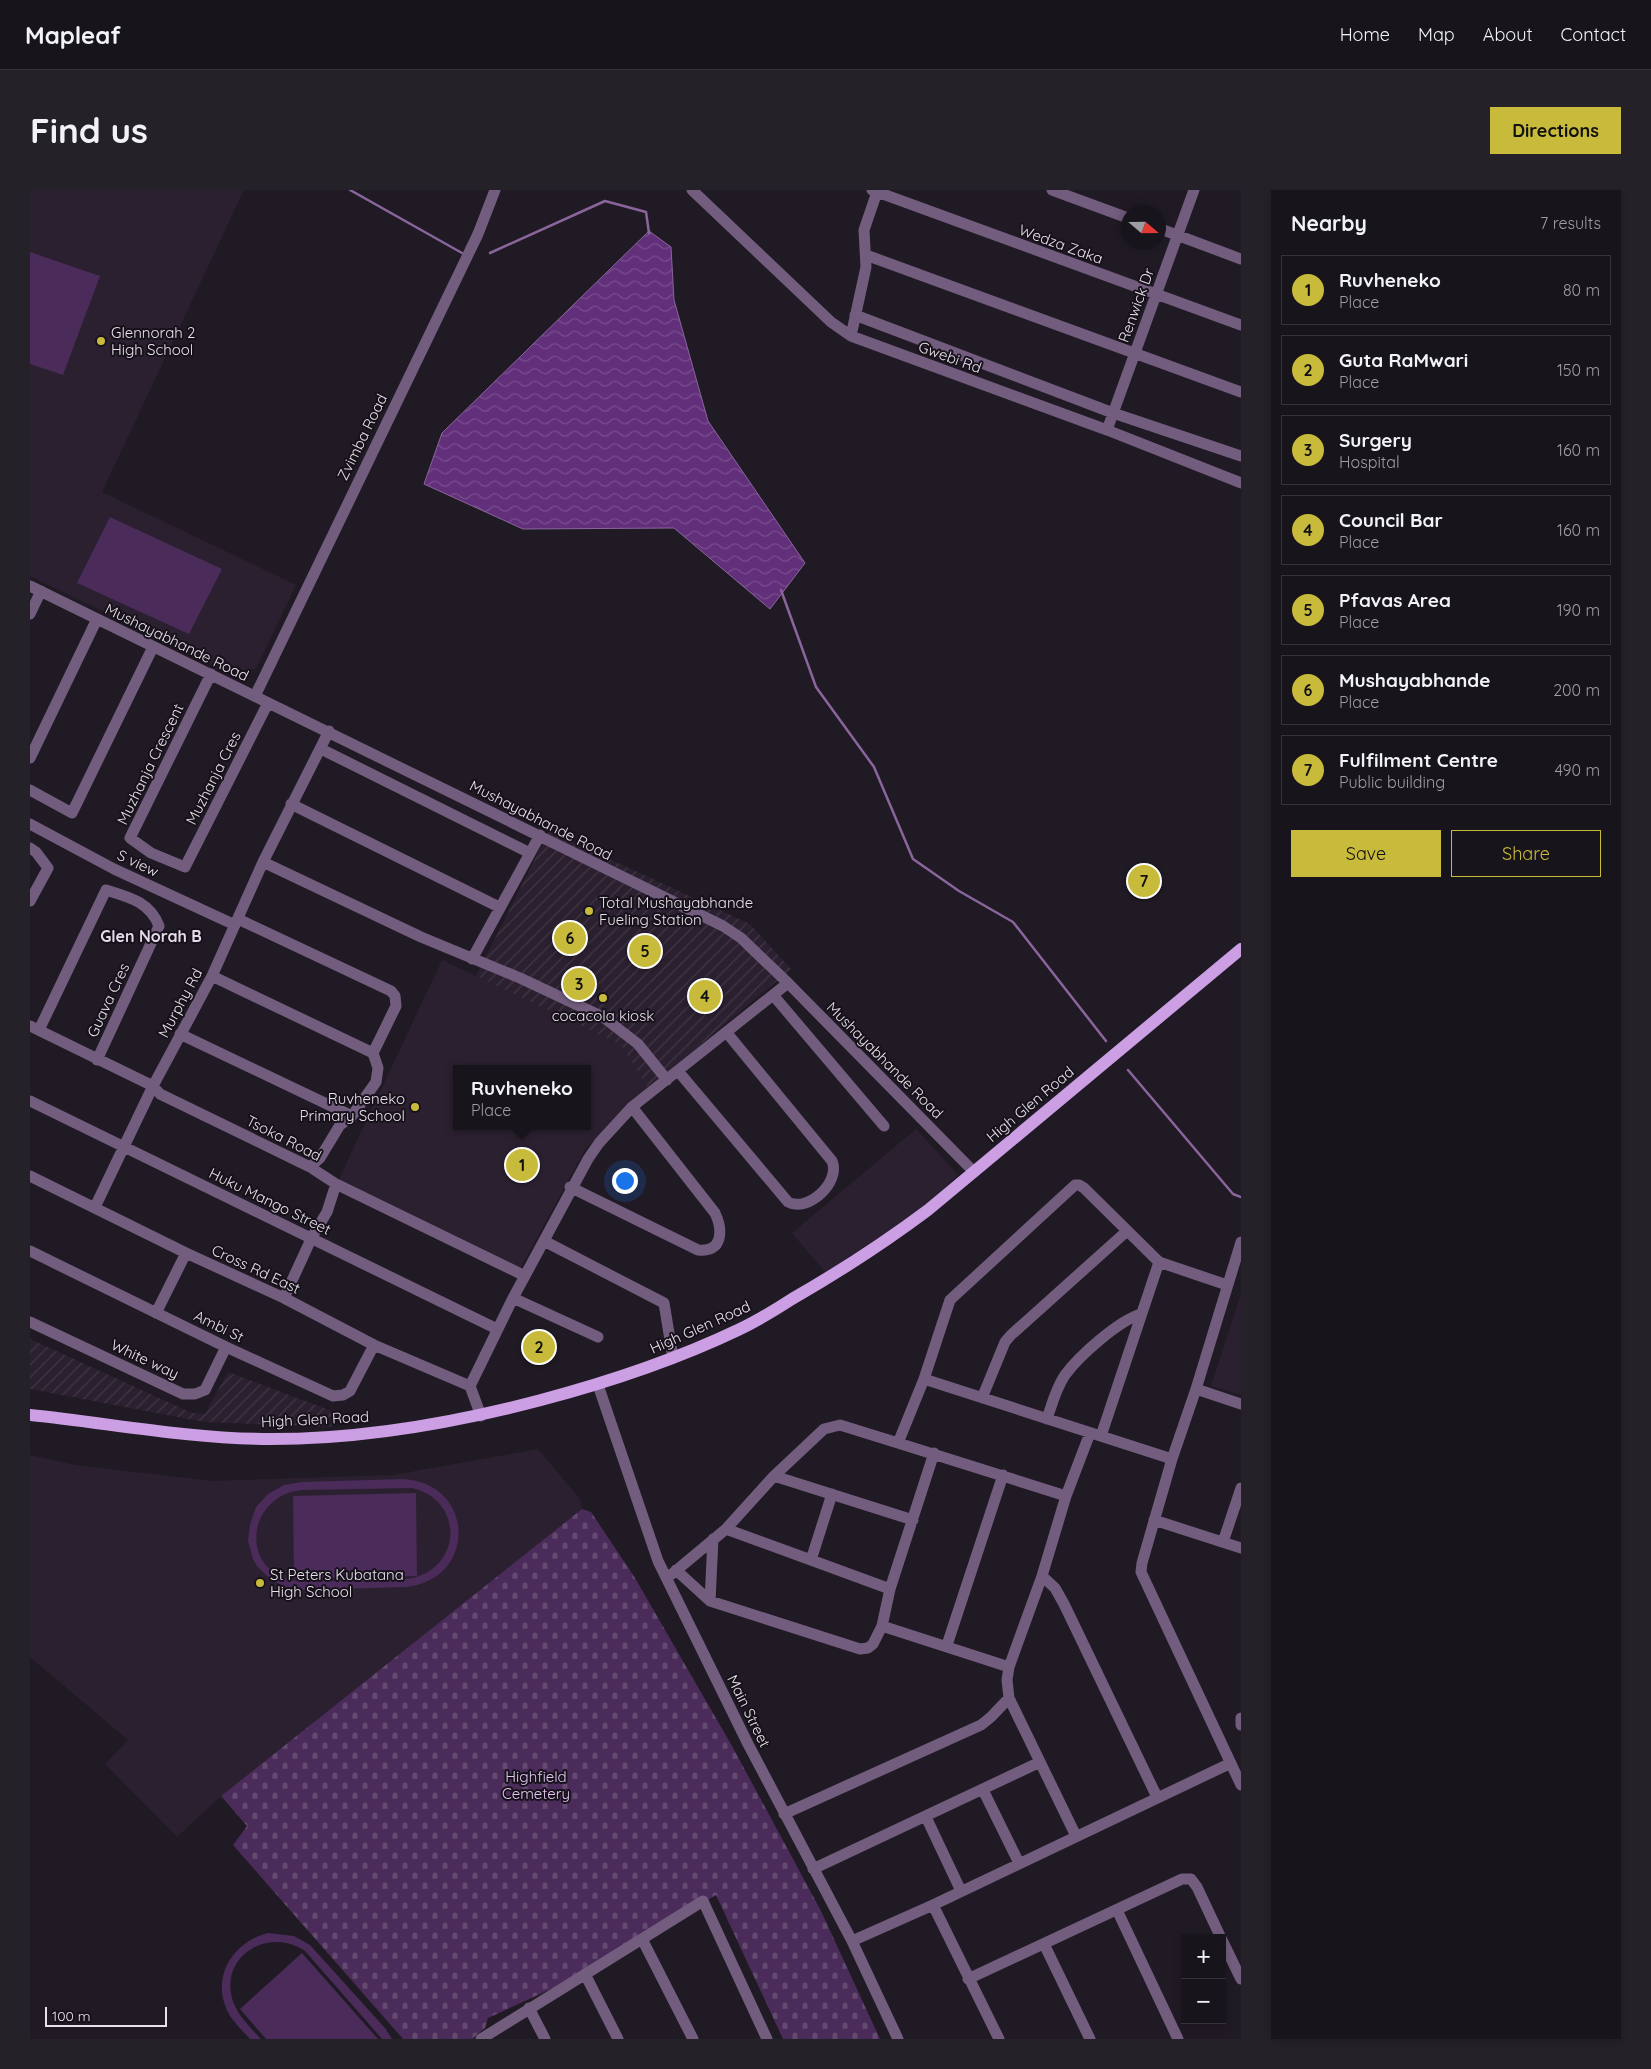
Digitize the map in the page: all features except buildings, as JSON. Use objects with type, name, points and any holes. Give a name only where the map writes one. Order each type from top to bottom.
[{"type":"main road","name":"High Glen Road","points":[[30,1415],[154,1431],[261,1439],[313,1438],[420,1428],[482,1416],[629,1376],[741,1329],[833,1275],[897,1233],[974,1172],[1241,949]]},
{"type":"main road","name":"High Glen Road","points":[[30,1410],[56,1418]]},
{"type":"street","name":"Zvimba Road","points":[[255,696],[478,234],[495,190]]},
{"type":"street","name":"Gwebi Rd","points":[[692,190],[831,322],[850,336],[1107,430],[1241,483]]},
{"type":"street","points":[[1052,190],[1121,215]]},
{"type":"street","name":"Renwick Dr","points":[[1107,430],[1194,190]]},
{"type":"street","points":[[850,336],[866,267],[866,255],[863,244],[864,230],[874,191]]},
{"type":"street","name":"Wedza Zaka","points":[[874,191],[1241,325]]},
{"type":"street","points":[[1166,231],[1241,259]]},
{"type":"street","points":[[866,255],[1241,392]]},
{"type":"street","points":[[856,315],[1114,412],[1241,456]]},
{"type":"street","name":"Mushayabhande Road","points":[[30,586],[329,731],[723,926],[741,938],[788,983],[974,1172]]},
{"type":"street","points":[[30,614],[41,591]]},
{"type":"street","points":[[30,758],[97,619]]},
{"type":"street","points":[[30,790],[72,813],[153,647]]},
{"type":"street","name":"Muzhanja Crescent","points":[[185,867],[151,853],[130,838],[211,674]]},
{"type":"street","name":"Muzhanja Cres","points":[[185,867],[268,703]]},
{"type":"street","name":"Murphy Rd","points":[[95,1208],[153,1086],[212,976],[263,862],[329,731]]},
{"type":"street","points":[[321,749],[530,853]]},
{"type":"street","points":[[291,804],[499,907]]},
{"type":"street","name":"S view","points":[[30,824],[114,869],[391,991],[395,996],[396,1006],[372,1053]]},
{"type":"street","points":[[472,959],[540,835]]},
{"type":"street","points":[[30,848],[36,852],[48,868],[30,901]]},
{"type":"street","points":[[263,862],[421,937],[520,978],[603,1017],[638,1044],[667,1080]]},
{"type":"street","name":"Guava Cres","points":[[35,1028],[106,890],[134,899],[145,905],[155,916],[160,926],[97,1060]]},
{"type":"street","points":[[212,976],[372,1053],[378,1068],[376,1082],[352,1116],[340,1125],[320,1158],[310,1167]]},
{"type":"street","points":[[482,1416],[470,1386],[570,1187],[599,1143],[632,1107],[788,983]]},
{"type":"street","points":[[773,995],[884,1126]]},
{"type":"street","name":"Tsoka Road","points":[[35,1028],[153,1086],[160,1094],[310,1167],[336,1184],[525,1276]]},
{"type":"street","points":[[678,1071],[788,1202],[798,1205],[812,1200],[823,1191],[834,1176],[835,1168],[832,1161],[727,1033]]},
{"type":"street","points":[[180,1034],[352,1116]]},
{"type":"street","name":"Huku Mango Street","points":[[30,1100],[312,1237],[497,1330]]},
{"type":"street","points":[[570,1187],[698,1250],[706,1251],[713,1248],[718,1242],[720,1222],[715,1213],[632,1107]]},
{"type":"street","name":"Cross Rd East","points":[[30,1176],[186,1253],[284,1298],[374,1345],[470,1386]]},
{"type":"street","points":[[284,1298],[312,1237],[327,1212],[336,1184]]},
{"type":"street","points":[[898,1443],[924,1380],[950,1300],[1075,1185],[1082,1186],[1159,1262],[1227,1285]]},
{"type":"street","points":[[982,1398],[1005,1342],[1011,1334],[1127,1231]]},
{"type":"street","points":[[544,1241],[664,1304],[673,1358]]},
{"type":"street","points":[[1241,1242],[1196,1389],[1172,1459],[1142,1563],[1142,1572],[1241,1785]]},
{"type":"street","name":"Ambi St","points":[[30,1251],[226,1347],[333,1396],[343,1395],[350,1391],[374,1345]]},
{"type":"street","points":[[156,1313],[186,1253]]},
{"type":"street","points":[[1076,1836],[1009,1698],[1007,1680],[1042,1576],[1066,1496],[1095,1435],[1159,1262]]},
{"type":"street","points":[[513,1298],[598,1337]]},
{"type":"street","points":[[1047,1419],[1056,1392],[1065,1376],[1076,1363],[1121,1322],[1141,1314]]},
{"type":"street","name":"White way","points":[[30,1322],[183,1394],[195,1394],[205,1390],[226,1347]]},
{"type":"street","points":[[924,1380],[1172,1459]]},
{"type":"street","name":"Main Street","points":[[598,1385],[658,1561],[784,1814],[852,1941],[898,2039]]},
{"type":"street","points":[[1196,1389],[1241,1404]]},
{"type":"street","points":[[666,1578],[726,1529],[774,1476],[824,1429],[833,1426],[840,1425],[934,1453],[1066,1496]]},
{"type":"street","points":[[676,1570],[710,1601],[860,1649],[868,1648],[873,1644],[882,1626],[890,1589],[934,1453]]},
{"type":"street","points":[[947,1645],[1003,1475]]},
{"type":"street","points":[[774,1476],[913,1520]]},
{"type":"street","points":[[1223,1542],[1241,1488]]},
{"type":"street","points":[[811,1560],[832,1494]]},
{"type":"street","points":[[1154,1520],[1241,1548]]},
{"type":"street","points":[[726,1529],[890,1589]]},
{"type":"street","points":[[710,1601],[713,1540]]},
{"type":"street","points":[[1042,1576],[1055,1588],[1064,1604],[1157,1797]]},
{"type":"street","points":[[882,1626],[947,1645],[1010,1667]]},
{"type":"street","points":[[784,1814],[981,1725],[992,1717],[1009,1698]]},
{"type":"street","points":[[1241,1718],[1241,1725]]},
{"type":"street","points":[[813,1869],[1040,1762]]},
{"type":"street","points":[[852,1941],[1230,1764]]},
{"type":"street","points":[[983,1790],[1020,1863]]},
{"type":"street","points":[[926,1817],[961,1891]]},
{"type":"street","points":[[968,1979],[1182,1878],[1191,1879],[1197,1887],[1220,1934]]},
{"type":"street","points":[[482,2039],[703,1901],[766,2039]]},
{"type":"street","points":[[933,1904],[999,2039]]},
{"type":"street","points":[[1116,1910],[1178,2039]]},
{"type":"street","points":[[642,1939],[693,2039]]},
{"type":"street","points":[[1044,1944],[1090,2039]]},
{"type":"street","points":[[1226,1947],[1241,1978]]},
{"type":"street","points":[[585,1974],[618,2039]]},
{"type":"street","points":[[529,2008],[545,2039]]},
{"type":"shaded area","name":"Glennorah 2 High School","points":[[30,190],[244,190],[102,492],[296,585],[256,669],[227,672],[30,576]]},
{"type":"shaded area","points":[[549,831],[750,924],[791,969],[648,1088],[621,1045],[476,976]]},
{"type":"shaded area","name":"Ruvheneko Primary School","points":[[442,960],[621,1045],[648,1088],[586,1148],[520,1269],[338,1181]]},
{"type":"shaded area","points":[[916,1129],[958,1175],[914,1216],[825,1272],[792,1233]]},
{"type":"shaded area","points":[[1241,1294],[1241,1395],[1211,1386]]},
{"type":"shaded area","points":[[30,1339],[192,1413],[205,1414],[228,1372],[337,1413],[331,1427],[204,1422],[30,1389]]},
{"type":"shaded area","name":"St Peters Kubatana High School","points":[[538,1449],[580,1499],[582,1509],[221,1796],[177,1837],[105,1764],[128,1740],[30,1657],[30,1455],[75,1465],[212,1481],[393,1475]]},
{"type":"green space","points":[[30,252],[100,276],[63,375],[30,364]]},
{"type":"green space","points":[[110,517],[222,569],[189,634],[77,583]]},
{"type":"green space","points":[[404,1479],[428,1485],[445,1497],[455,1514],[459,1532],[456,1551],[446,1568],[429,1581],[406,1587],[303,1590],[285,1587],[270,1579],[253,1559],[248,1541],[250,1524],[256,1507],[268,1494],[284,1485],[301,1482]],"holes":[[[412,1488],[430,1495],[442,1507],[449,1521],[450,1536],[447,1551],[438,1564],[424,1574],[406,1579],[308,1582],[292,1580],[272,1571],[262,1559],[257,1545],[257,1531],[262,1517],[271,1504],[284,1495],[301,1490]]]},
{"type":"green space","points":[[416,1493],[417,1576],[294,1579],[293,1496]]},
{"type":"green space","name":"Highfield Cemetery","points":[[582,1509],[591,1512],[635,1578],[732,1746],[821,1911],[880,2039],[783,2039],[716,1895],[588,1972],[488,2018],[485,2028],[472,2039],[403,2039],[233,1845],[247,1826],[221,1796]]},
{"type":"green space","points":[[268,1933],[294,1936],[310,1945],[385,2028],[392,2039],[382,2039],[305,1951],[291,1944],[277,1942],[251,1949],[241,1957],[234,1969],[231,1982],[234,2004],[244,2020],[261,2039],[250,2039],[226,2008],[222,1995],[224,1971],[229,1961],[246,1943]]},
{"type":"green space","points":[[302,1953],[378,2039],[266,2039],[240,2009]]},
{"type":"water","points":[[649,231],[671,247],[674,300],[708,421],[805,563],[770,609],[674,528],[523,529],[424,484],[442,433]]},
{"type":"waterway","points":[[350,190],[462,253]]},
{"type":"waterway","points":[[490,253],[605,201],[646,212],[649,233]]},
{"type":"waterway","points":[[781,590],[816,687],[874,767],[913,859],[959,891],[1013,922],[1106,1041]]},
{"type":"waterway","points":[[1128,1070],[1233,1194],[1241,1197]]},
{"type":"place","name":"Glennorah 2 High School","points":[[101,341]]},
{"type":"place","name":"Fulfilment Centre","points":[[1144,881]]},
{"type":"place","name":"Total Mushayabhande Fueling Station","points":[[589,911]]},
{"type":"place","name":"Mushayabhande","points":[[570,938]]},
{"type":"place","name":"Pfavas Area","points":[[645,951]]},
{"type":"place","name":"Surgery","points":[[579,984]]},
{"type":"place","name":"Council Bar","points":[[705,996]]},
{"type":"place","name":"cocacola kiosk","points":[[603,998]]},
{"type":"place","name":"Ruvheneko Primary School","points":[[415,1107]]},
{"type":"place","name":"Ruvheneko","points":[[522,1165]]},
{"type":"place","name":"Guta RaMwari","points":[[539,1347]]},
{"type":"place","name":"St Peters Kubatana High School","points":[[260,1583]]},
{"type":"district","name":"Glen Norah B","points":[[151,936]]}]
